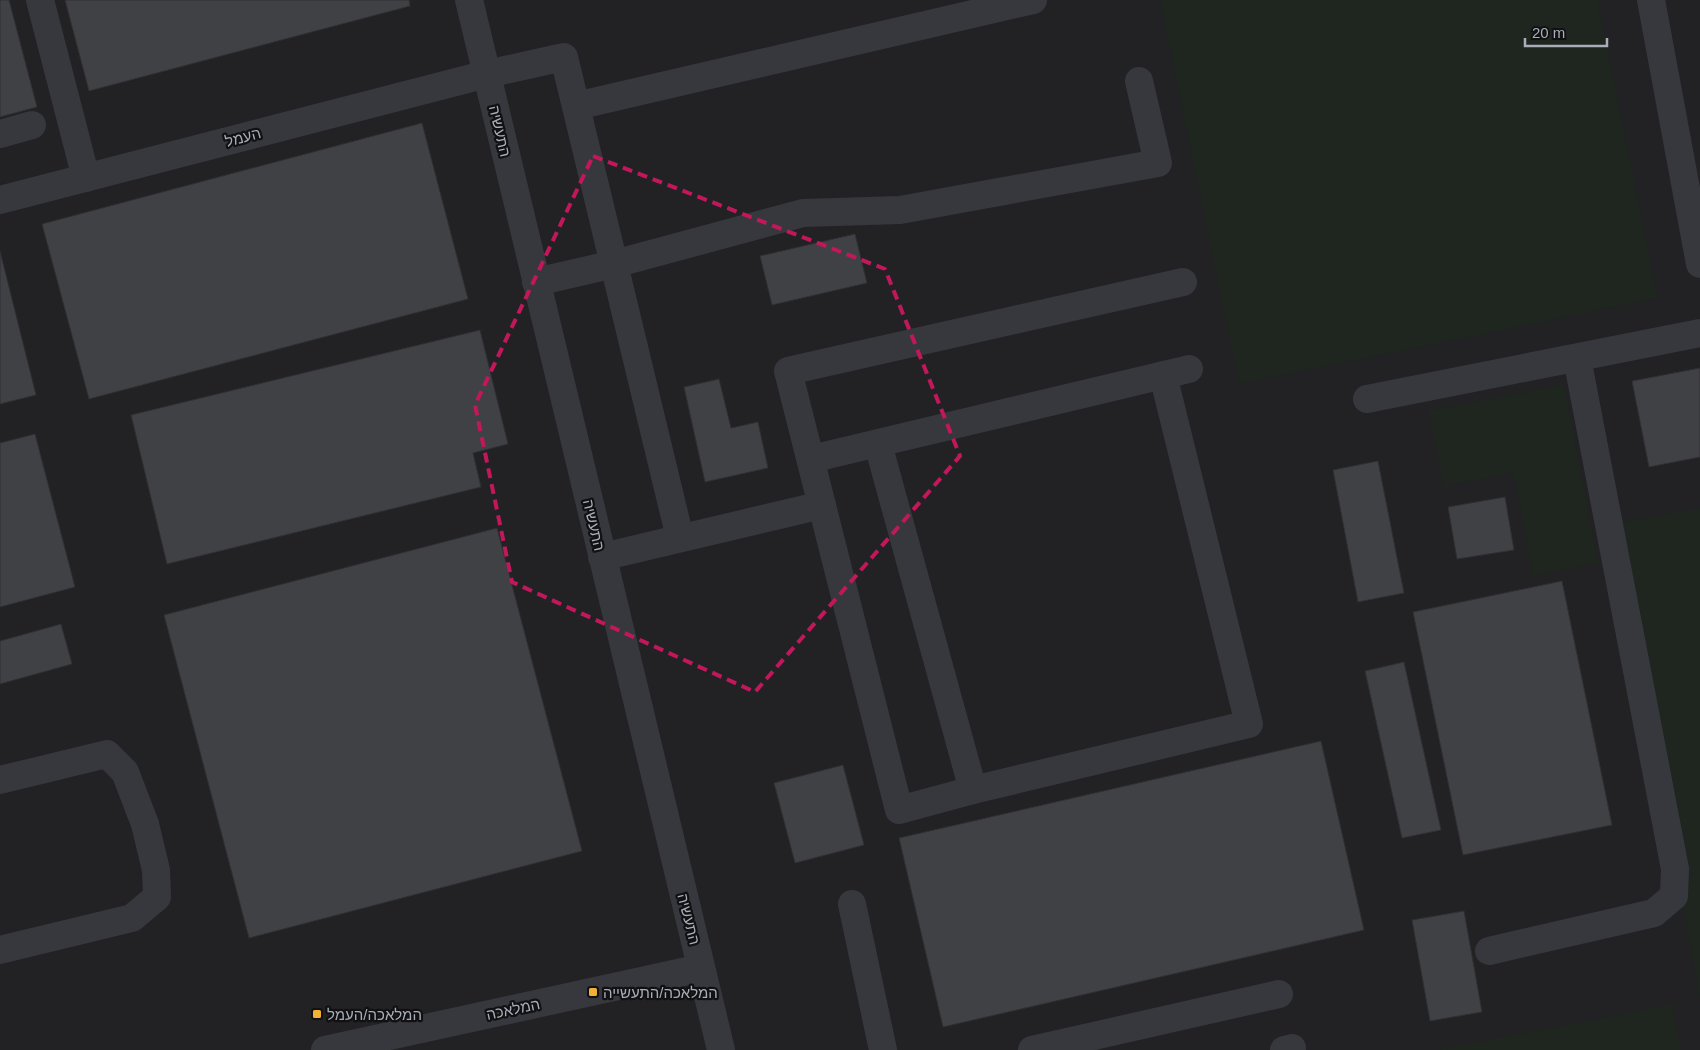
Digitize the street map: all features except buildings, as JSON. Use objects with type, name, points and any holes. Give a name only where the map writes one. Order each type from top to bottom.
[{"type":"street","points":[[40,0],[86,178]]},
{"type":"street","name":"התעשיה","points":[[469,0],[721,1050]]},
{"type":"street","points":[[680,538],[576,106],[1033,0]]},
{"type":"street","points":[[1651,0],[1700,264]]},
{"type":"street","name":"העמל","points":[[0,200],[486,74],[564,57],[576,106]]},
{"type":"street","points":[[536,282],[614,264],[803,213],[900,210],[1158,163],[1139,81]]},
{"type":"street","points":[[0,134],[32,125]]},
{"type":"street","points":[[811,459],[1176,372],[1249,724],[973,790],[899,810],[788,371],[1183,282]]},
{"type":"street","points":[[1367,399],[1700,333]]},
{"type":"street","points":[[1489,951],[1654,913],[1674,896],[1675,868],[1577,358]]},
{"type":"street","points":[[878,444],[973,790]]},
{"type":"street","points":[[602,557],[822,505]]},
{"type":"street","points":[[0,780],[107,754],[125,772],[145,824],[156,870],[157,897],[132,918],[0,950]]},
{"type":"street","points":[[852,904],[883,1050]]},
{"type":"street","name":"המלאכה","points":[[325,1050],[701,968]]},
{"type":"street","points":[[1032,1050],[1279,994]]},
{"type":"highlighted area","points":[[593,156],[885,269],[960,456],[755,692],[512,582],[475,405]]},
{"type":"shaded area","points":[[0,0],[1700,0],[1700,1050],[0,1050]]},
{"type":"shaded area","points":[[1160,0],[1597,0],[1658,298],[1239,384]]},
{"type":"shaded area","points":[[1564,385],[1598,563],[1533,576],[1514,473],[1444,486],[1429,411]]},
{"type":"shaded area","points":[[1700,508],[1700,998],[1613,524]]},
{"type":"shaded area","points":[[1672,1004],[1681,1050],[1437,1050]]},
{"type":"place","name":"המלאכה/התעשייה","points":[[593,992]]},
{"type":"place","name":"המלאכה/העמל","points":[[317,1014]]}]
